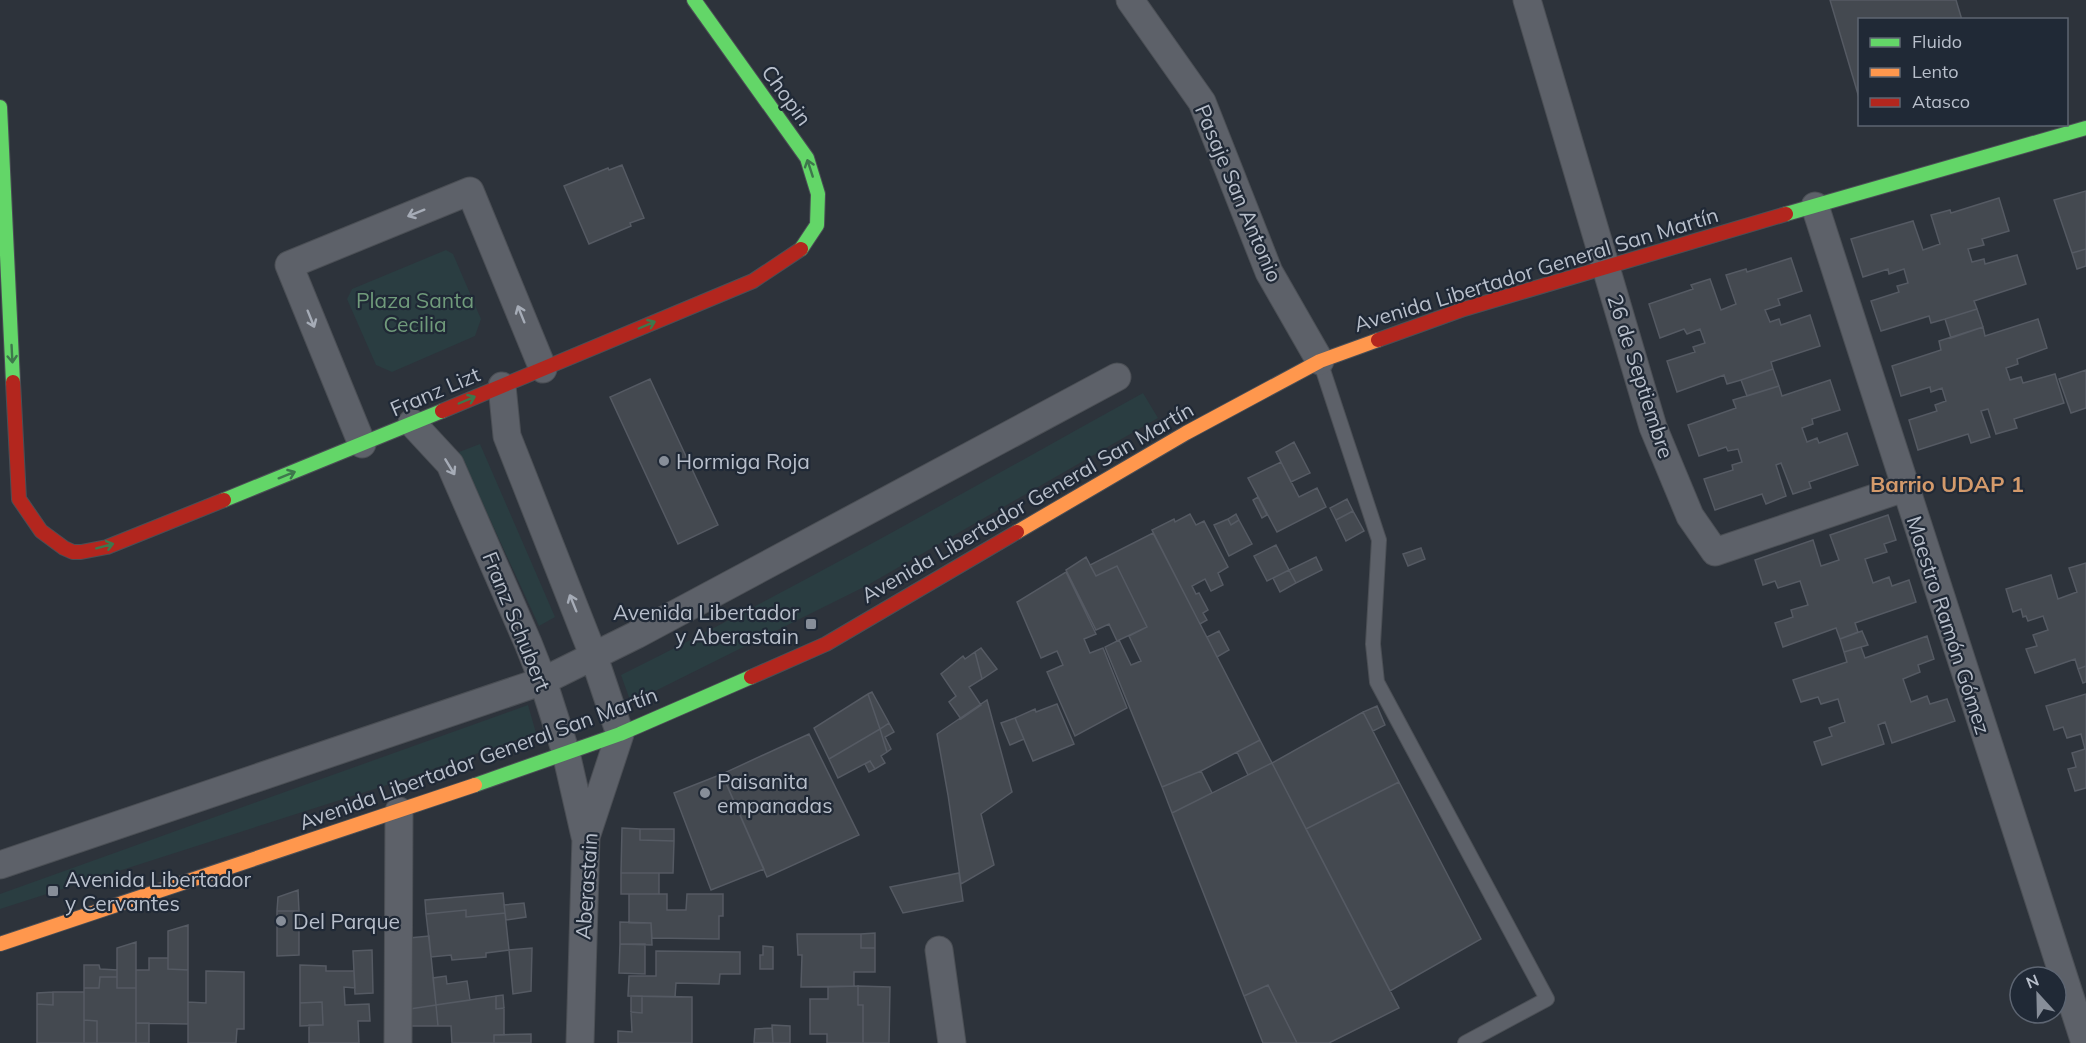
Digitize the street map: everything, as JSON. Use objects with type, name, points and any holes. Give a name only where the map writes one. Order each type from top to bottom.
[{"type":"main road","name":"Chopin","points":[[694,0],[807,158],[818,194],[818,225]]},
{"type":"main road","name":"Franz Lizt","points":[[0,107],[19,499],[31,520],[51,540],[75,553],[106,547],[362,444],[753,281],[804,247],[818,225]]},
{"type":"main road","name":"Avenida Libertador General San Martín","points":[[0,944],[399,811],[620,734],[826,644],[1186,434],[1320,361],[1464,309],[2086,128]]},
{"type":"street","name":"Pasaje San Antonio","points":[[1130,0],[1202,102],[1269,272],[1320,361]]},
{"type":"street","name":"26 de Septiembre","points":[[1527,0],[1653,427],[1690,516],[1715,552],[1905,488]]},
{"type":"street","points":[[362,444],[289,265],[470,191],[543,369]]},
{"type":"street","name":"Maestro Ramón Gómez","points":[[1815,206],[2085,1043]]},
{"type":"street","points":[[0,865],[543,681],[594,657],[1117,377]]},
{"type":"street","points":[[502,386],[507,436],[594,657],[620,734]]},
{"type":"street","name":"Franz Schubert","points":[[412,423],[450,464],[543,681],[566,753],[586,837]]},
{"type":"street","name":"Aberastain","points":[[580,1043],[586,837],[620,734]]},
{"type":"street","points":[[398,1043],[399,811]]},
{"type":"street","points":[[939,950],[952,1043]]},
{"type":"lane","points":[[1320,361],[1379,540],[1373,644],[1377,682],[1547,999],[1465,1043]]},
{"type":"green space","name":"Plaza Santa Cecilia","points":[[446,250],[453,254],[481,319],[475,336],[392,372],[376,365],[347,299],[352,289]]},
{"type":"green space","points":[[1143,393],[1158,418],[866,586],[631,703],[621,675],[818,572]]},
{"type":"green space","points":[[480,444],[555,617],[539,626],[459,452]]},
{"type":"green space","points":[[528,705],[536,733],[390,784],[0,909],[0,894]]},
{"type":"building","points":[[1830,0],[1956,0],[1961,18],[1858,18],[1858,94]]},
{"type":"building","points":[[622,165],[644,218],[589,244],[564,186],[608,168],[609,170]]},
{"type":"building","points":[[2086,191],[2086,249],[2072,253],[2054,200]]},
{"type":"building","points":[[1999,198],[2009,231],[1982,239],[1984,245],[1968,249],[1972,262],[1984,259],[1985,264],[2017,255],[2026,284],[1974,301],[1977,309],[1931,323],[1929,316],[1881,331],[1871,301],[1899,292],[1897,286],[1908,283],[1904,269],[1889,274],[1888,269],[1863,277],[1851,239],[1913,221],[1923,250],[1940,244],[1931,215],[1950,210],[1951,213]]},
{"type":"building","points":[[2086,249],[2086,266],[2077,269],[2072,253]]},
{"type":"building","points":[[1791,258],[1802,291],[1778,299],[1780,305],[1765,310],[1770,322],[1779,319],[1781,325],[1810,315],[1820,346],[1771,362],[1773,369],[1741,380],[1727,384],[1724,375],[1677,392],[1667,361],[1695,352],[1693,347],[1705,343],[1700,329],[1687,334],[1684,329],[1660,338],[1649,304],[1693,289],[1691,285],[1710,279],[1721,310],[1736,304],[1726,275],[1746,269],[1747,272]]},
{"type":"building","points":[[1977,309],[1983,327],[1951,338],[1945,319]]},
{"type":"building","points":[[2038,319],[2047,348],[2017,359],[2018,364],[2006,368],[2010,380],[2021,377],[2023,383],[2055,374],[2064,403],[2014,419],[2017,428],[1996,434],[1988,409],[1981,411],[1990,437],[1971,443],[1968,434],[1918,450],[1909,420],[1937,411],[1935,405],[1946,401],[1942,388],[1931,392],[1930,387],[1901,396],[1892,366],[1941,350],[1939,341],[1983,327],[1985,336]]},
{"type":"building","points":[[1773,369],[1779,386],[1747,396],[1741,380]]},
{"type":"building","points":[[2086,370],[2086,408],[2071,413],[2059,379]]},
{"type":"building","name":"Hormiga Roja","points":[[650,379],[718,525],[678,544],[610,397]]},
{"type":"building","points":[[1830,380],[1840,410],[1812,419],[1813,424],[1802,428],[1807,442],[1817,438],[1819,443],[1847,433],[1858,465],[1809,482],[1811,488],[1793,494],[1781,463],[1776,465],[1786,496],[1766,504],[1762,494],[1715,510],[1704,479],[1733,470],[1732,465],[1742,462],[1738,449],[1728,451],[1726,447],[1699,456],[1688,425],[1736,408],[1733,400],[1779,386],[1782,396]]},
{"type":"building","points":[[1294,442],[1310,473],[1291,482],[1276,452]]},
{"type":"building","points":[[1281,462],[1299,497],[1317,488],[1326,507],[1277,532],[1248,478]]},
{"type":"building","points":[[1258,497],[1267,515],[1262,518],[1253,500]]},
{"type":"building","points":[[1347,499],[1353,511],[1336,520],[1330,508]]},
{"type":"building","points":[[1353,511],[1364,531],[1346,541],[1336,520]]},
{"type":"building","points":[[1190,514],[1196,525],[1204,521],[1228,567],[1218,573],[1223,585],[1211,591],[1205,579],[1192,586],[1196,594],[1199,593],[1208,610],[1203,613],[1207,620],[1200,624],[1152,530]]},
{"type":"building","points":[[1236,514],[1239,520],[1231,525],[1228,519]]},
{"type":"building","points":[[1888,515],[1896,540],[1884,544],[1887,552],[1865,559],[1873,583],[1889,577],[1892,586],[1909,580],[1916,602],[1855,623],[1858,632],[1840,639],[1836,628],[1783,647],[1775,623],[1793,617],[1791,610],[1808,605],[1800,581],[1778,588],[1775,581],[1763,585],[1755,560],[1813,540],[1821,566],[1839,560],[1830,535]]},
{"type":"building","points":[[1228,519],[1231,525],[1239,520],[1252,544],[1229,556],[1214,525]]},
{"type":"building","points":[[1153,533],[1260,740],[1201,771],[1162,787],[1105,647],[1119,640],[1131,665],[1141,661],[1129,636],[1147,627],[1117,566],[1096,576],[1090,565]]},
{"type":"building","points":[[1276,545],[1289,570],[1267,581],[1254,556]]},
{"type":"building","points":[[1421,548],[1425,559],[1408,566],[1403,554]]},
{"type":"building","points":[[1086,557],[1096,576],[1117,566],[1147,627],[1117,641],[1109,624],[1096,630],[1066,570]]},
{"type":"building","points":[[1316,557],[1322,570],[1296,583],[1289,570]]},
{"type":"building","points":[[2086,563],[2086,666],[2078,669],[2075,659],[2035,673],[2026,649],[2037,646],[2033,635],[2048,630],[2043,616],[2028,621],[2026,616],[2023,617],[2021,609],[2013,612],[2006,589],[2051,575],[2058,599],[2077,592],[2069,568]]},
{"type":"building","points":[[1289,570],[1296,583],[1280,592],[1273,578]]},
{"type":"building","points":[[1066,572],[1096,634],[1084,639],[1090,653],[1103,648],[1127,708],[1075,736],[1047,672],[1063,665],[1057,651],[1041,658],[1017,602]]},
{"type":"building","points":[[1219,631],[1229,650],[1217,657],[1207,637]]},
{"type":"building","points":[[1862,631],[1868,645],[1844,652],[1840,639]]},
{"type":"building","points":[[1927,636],[1934,659],[1918,665],[1920,672],[1903,679],[1911,702],[1927,696],[1930,704],[1947,699],[1955,721],[1892,743],[1885,722],[1878,725],[1884,744],[1822,765],[1814,742],[1832,736],[1829,728],[1845,722],[1838,699],[1821,704],[1818,697],[1801,702],[1793,680],[1847,662],[1844,652],[1861,647],[1865,658]]},
{"type":"building","points":[[981,648],[997,669],[982,679],[975,652]]},
{"type":"building","points":[[975,652],[982,679],[969,687],[981,705],[961,719],[949,702],[956,696],[941,674],[963,656],[965,659]]},
{"type":"building","points":[[2086,666],[2086,682],[2083,683],[2078,669]]},
{"type":"building","points":[[872,692],[889,723],[880,729],[868,694]]},
{"type":"building","points":[[868,694],[880,729],[829,759],[814,728]]},
{"type":"building","points":[[2086,694],[2086,788],[2075,791],[2068,769],[2076,767],[2072,753],[2085,749],[2081,734],[2067,738],[2063,727],[2054,730],[2046,706]]},
{"type":"building","points":[[987,700],[1012,792],[981,814],[994,865],[961,884],[937,734]]},
{"type":"building","points":[[1057,704],[1074,744],[1033,761],[1015,718],[1035,709],[1036,712]]},
{"type":"building","points":[[1377,706],[1385,725],[1373,731],[1363,712]]},
{"type":"building","points":[[1363,712],[1399,782],[1306,829],[1272,763]]},
{"type":"building","points":[[1015,718],[1024,739],[1010,745],[1001,723]]},
{"type":"building","points":[[889,723],[894,732],[885,737],[891,749],[887,752],[880,729]]},
{"type":"building","points":[[880,729],[887,752],[881,756],[885,763],[875,769],[870,761],[838,778],[829,759]]},
{"type":"building","points":[[809,734],[859,835],[767,877],[722,774]]},
{"type":"building","points":[[1260,740],[1272,763],[1248,775],[1237,752]]},
{"type":"building","points":[[870,761],[875,769],[869,772],[865,764]]},
{"type":"building","points":[[1272,763],[1399,1008],[1329,1043],[1297,1043],[1268,985],[1244,996],[1172,813]]},
{"type":"building","points":[[1201,771],[1212,793],[1172,813],[1162,787]]},
{"type":"building","points":[[722,774],[764,869],[711,890],[674,793]]},
{"type":"building","points":[[1399,782],[1481,939],[1390,991],[1306,829]]},
{"type":"building","points":[[622,828],[640,829],[640,840],[674,841],[673,873],[621,873]]},
{"type":"building","points":[[640,829],[674,829],[674,841],[640,840]]},
{"type":"building","points":[[621,873],[659,873],[659,894],[621,894]]},
{"type":"building","points":[[959,873],[963,901],[903,913],[890,887]]},
{"type":"building","points":[[298,890],[299,911],[277,911],[278,897]]},
{"type":"building","points":[[503,893],[505,913],[466,917],[466,910],[426,914],[425,900]]},
{"type":"building","points":[[629,894],[667,894],[667,910],[686,910],[687,894],[723,894],[723,916],[719,916],[719,939],[652,938],[651,923],[629,923]]},
{"type":"building","points":[[524,903],[526,917],[506,920],[504,905]]},
{"type":"building","points":[[466,910],[466,917],[505,913],[509,950],[486,953],[486,957],[452,960],[451,955],[431,957],[426,914]]},
{"type":"building","points":[[277,911],[299,911],[299,955],[277,956]]},
{"type":"building","points":[[620,922],[651,923],[652,945],[620,944]]},
{"type":"building","points":[[188,925],[188,970],[168,969],[168,931]]},
{"type":"building","points":[[875,933],[875,948],[861,948],[861,934]]},
{"type":"building","points":[[797,934],[861,934],[861,948],[875,948],[875,972],[854,972],[854,986],[801,987],[802,955],[798,955]]},
{"type":"building","points":[[429,936],[436,1005],[410,1009],[409,938]]},
{"type":"building","points":[[136,942],[136,988],[117,988],[117,948]]},
{"type":"building","points":[[620,944],[645,944],[645,974],[619,973]]},
{"type":"building","points":[[763,946],[773,947],[773,969],[760,969],[760,955],[763,955]]},
{"type":"building","points":[[532,948],[531,991],[513,994],[509,950]]},
{"type":"building","points":[[372,950],[373,993],[355,994],[353,951]]},
{"type":"building","points":[[656,951],[740,952],[740,974],[720,974],[719,984],[676,983],[675,997],[628,996],[629,976],[656,976]]},
{"type":"building","points":[[149,958],[168,958],[168,969],[188,970],[188,1024],[136,1023],[136,970],[149,970]]},
{"type":"building","points":[[84,965],[99,965],[100,969],[117,970],[117,977],[100,977],[99,988],[84,988]]},
{"type":"building","points":[[300,965],[326,966],[326,971],[354,971],[355,988],[344,987],[345,1005],[369,1004],[370,1021],[358,1021],[359,1043],[309,1043],[309,1025],[323,1025],[322,1002],[300,1003]]},
{"type":"building","points":[[206,971],[244,972],[244,1029],[237,1029],[236,1043],[188,1043],[188,1002],[206,1003]]},
{"type":"building","points":[[446,976],[447,984],[467,981],[470,1000],[436,1005],[433,978]]},
{"type":"building","points":[[100,977],[117,977],[117,988],[136,988],[136,1043],[97,1043],[97,1021],[84,1020],[84,988],[99,988]]},
{"type":"building","points":[[1268,985],[1297,1043],[1263,1043],[1244,996]]},
{"type":"building","points":[[858,986],[858,1005],[863,1005],[863,1043],[827,1043],[827,1034],[810,1034],[810,999],[828,999],[828,987]]},
{"type":"building","points":[[858,986],[890,987],[889,1043],[863,1043],[863,1005],[858,1005]]},
{"type":"building","points":[[53,992],[84,992],[84,1043],[37,1043],[37,1004],[53,1005]]},
{"type":"building","points":[[53,992],[53,1005],[37,1004],[37,993]]},
{"type":"building","points":[[503,995],[504,1008],[496,1009],[496,996]]},
{"type":"building","points":[[496,996],[496,1009],[504,1008],[504,1035],[494,1035],[494,1043],[452,1043],[451,1026],[438,1026],[436,1005]]},
{"type":"building","points":[[631,996],[642,996],[642,1013],[631,1012]]},
{"type":"building","points":[[642,996],[692,997],[692,1043],[618,1043],[618,1031],[632,1032],[631,1012],[642,1013]]},
{"type":"building","points":[[322,1002],[323,1025],[300,1026],[300,1003]]},
{"type":"building","points":[[436,1005],[438,1026],[410,1026],[410,1009]]},
{"type":"building","points":[[84,1020],[97,1021],[97,1043],[84,1043]]},
{"type":"building","points":[[136,1023],[149,1023],[149,1043],[136,1043]]},
{"type":"building","points":[[772,1025],[790,1026],[790,1043],[773,1043]]},
{"type":"building","points":[[772,1028],[773,1043],[754,1043],[755,1029]]},
{"type":"building","points":[[531,1034],[531,1043],[494,1043],[494,1035]]},
{"type":"traffic: fast","points":[[694,0],[807,158],[818,194],[817,225],[801,249]]},
{"type":"traffic: fast","points":[[0,107],[13,382]]},
{"type":"traffic: fast","points":[[1786,214],[2086,128]]},
{"type":"traffic: fast","points":[[224,500],[442,411]]},
{"type":"traffic: fast","points":[[475,785],[620,734],[751,677]]},
{"type":"traffic: slow","points":[[1017,532],[1186,433],[1320,361],[1378,340]]},
{"type":"traffic: slow","points":[[0,944],[475,785]]},
{"type":"traffic: jam","points":[[1378,340],[1464,309],[1786,214]]},
{"type":"traffic: jam","points":[[442,411],[753,281],[801,249]]},
{"type":"traffic: jam","points":[[13,382],[19,499],[41,531],[64,548],[73,552],[81,552],[107,547],[224,500]]},
{"type":"traffic: jam","points":[[751,677],[826,644],[1017,532]]},
{"type":"place","name":"Hormiga Roja","points":[[664,461]]},
{"type":"place","name":"Avenida Libertador y Aberastain","points":[[811,624]]},
{"type":"place","name":"Paisanita empanadas","points":[[705,793]]},
{"type":"place","name":"Avenida Libertador y Cervantes","points":[[53,891]]},
{"type":"place","name":"Del Parque","points":[[281,921]]},
{"type":"district","name":"Barrio UDAP 1","points":[[1947,484]]}]
